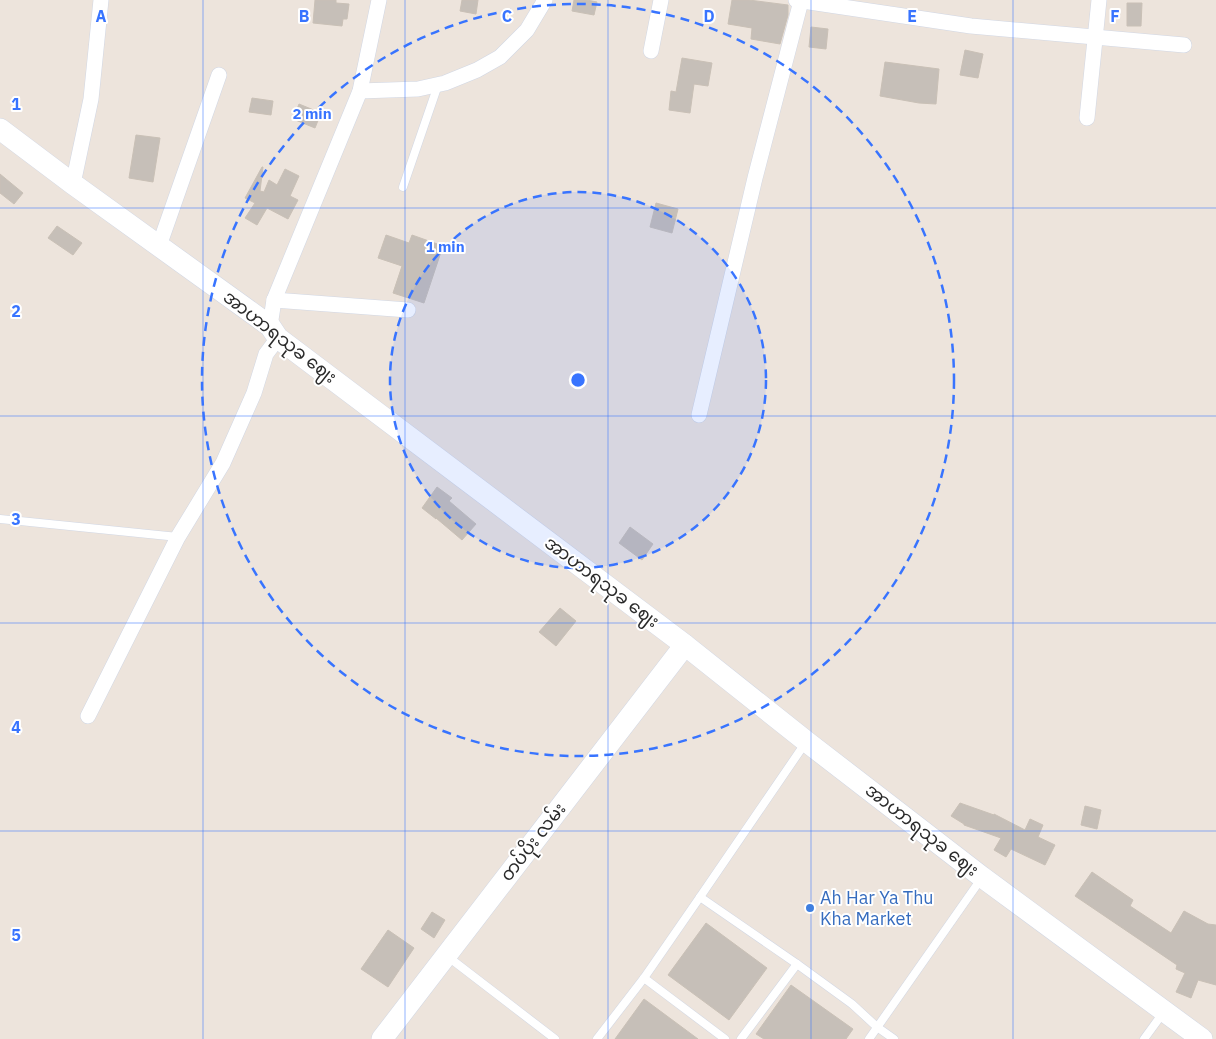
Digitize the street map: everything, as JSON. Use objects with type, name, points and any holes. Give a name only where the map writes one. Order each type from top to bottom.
[{"type":"street","points":[[73,184],[91,98],[101,0]]},
{"type":"street","points":[[88,716],[178,537],[223,463],[254,393],[274,332],[274,300],[360,91],[379,0]]},
{"type":"street","points":[[360,91],[418,89],[445,84],[476,70],[500,56],[527,30],[545,0]]},
{"type":"street","points":[[651,51],[662,0]]},
{"type":"street","points":[[699,415],[798,0],[971,26],[1184,45]]},
{"type":"street","points":[[1087,118],[1099,0]]},
{"type":"street","points":[[159,246],[219,75]]},
{"type":"street","name":"အာဟာရသုခ ဈေး","points":[[0,129],[274,332],[686,645],[807,742],[982,877],[1202,1039]]},
{"type":"street","points":[[274,300],[408,310]]},
{"type":"street","name":"တပ်ပိုး လမ်း","points":[[382,1039],[686,645]]},
{"type":"lane","points":[[403,187],[438,85]]},
{"type":"lane","points":[[0,519],[178,537]]},
{"type":"lane","points":[[597,1039],[644,978],[807,742]]},
{"type":"lane","points":[[869,1039],[982,877]]},
{"type":"lane","points":[[700,897],[852,1004],[877,1027],[894,1039]]},
{"type":"lane","points":[[446,955],[555,1039]]},
{"type":"lane","points":[[741,1039],[797,964]]},
{"type":"lane","points":[[644,978],[725,1039]]},
{"type":"lane","points":[[1144,1039],[1165,1011]]},
{"type":"building","points":[[315,0],[336,0],[336,3],[349,4],[347,19],[343,19],[342,26],[313,23]]},
{"type":"building","points":[[462,0],[478,0],[476,14],[460,11]]},
{"type":"building","points":[[574,0],[597,2],[594,15],[572,11]]},
{"type":"building","points":[[732,0],[749,0],[788,5],[788,15],[780,44],[751,39],[752,28],[728,24]]},
{"type":"building","points":[[1127,3],[1142,3],[1141,26],[1127,26]]},
{"type":"building","points":[[811,27],[828,29],[826,49],[809,47]]},
{"type":"building","points":[[965,50],[983,54],[978,78],[960,75]]},
{"type":"building","points":[[682,58],[712,63],[708,86],[694,84],[690,113],[669,110],[671,91],[676,92]]},
{"type":"building","points":[[885,62],[939,69],[936,104],[880,96]]},
{"type":"building","points":[[252,98],[273,101],[271,115],[249,112]]},
{"type":"building","points":[[299,104],[321,113],[315,128],[293,119]]},
{"type":"building","points":[[136,135],[160,138],[153,182],[129,178]]},
{"type":"building","points":[[262,167],[260,191],[264,192],[269,180],[277,185],[285,169],[299,176],[290,196],[298,200],[288,219],[267,208],[257,225],[245,218],[255,203],[245,198]]},
{"type":"building","points":[[0,174],[23,193],[14,204],[0,193]]},
{"type":"building","points":[[656,203],[678,209],[672,233],[650,227]]},
{"type":"building","points":[[57,226],[82,243],[73,255],[48,238]]},
{"type":"building","points":[[386,235],[409,243],[412,235],[443,246],[424,303],[393,293],[402,266],[378,258]]},
{"type":"building","points":[[437,487],[452,498],[449,501],[476,524],[462,540],[422,508]]},
{"type":"building","points":[[630,527],[653,544],[642,560],[619,543]]},
{"type":"building","points":[[560,608],[576,621],[556,646],[539,632]]},
{"type":"building","points":[[960,803],[994,814],[1025,830],[1030,819],[1043,825],[1038,837],[1055,845],[1045,865],[1011,849],[1006,857],[994,850],[1001,838],[964,825],[951,816]]},
{"type":"building","points":[[1085,806],[1101,810],[1097,829],[1081,825]]},
{"type":"building","points":[[1092,872],[1133,900],[1130,906],[1171,933],[1184,911],[1208,924],[1216,925],[1216,985],[1198,980],[1191,998],[1176,992],[1185,973],[1176,969],[1177,965],[1075,896]]},
{"type":"building","points":[[432,912],[445,920],[434,938],[421,929]]},
{"type":"building","points":[[706,923],[767,968],[729,1020],[668,975]]},
{"type":"building","points":[[388,930],[414,948],[388,987],[361,969]]},
{"type":"building","points":[[791,985],[853,1029],[846,1039],[764,1039],[756,1034]]},
{"type":"building","points":[[644,999],[698,1039],[615,1039]]},
{"type":"place","name":"Ah Har Ya Thu Kha Market","points":[[810,908]]}]
